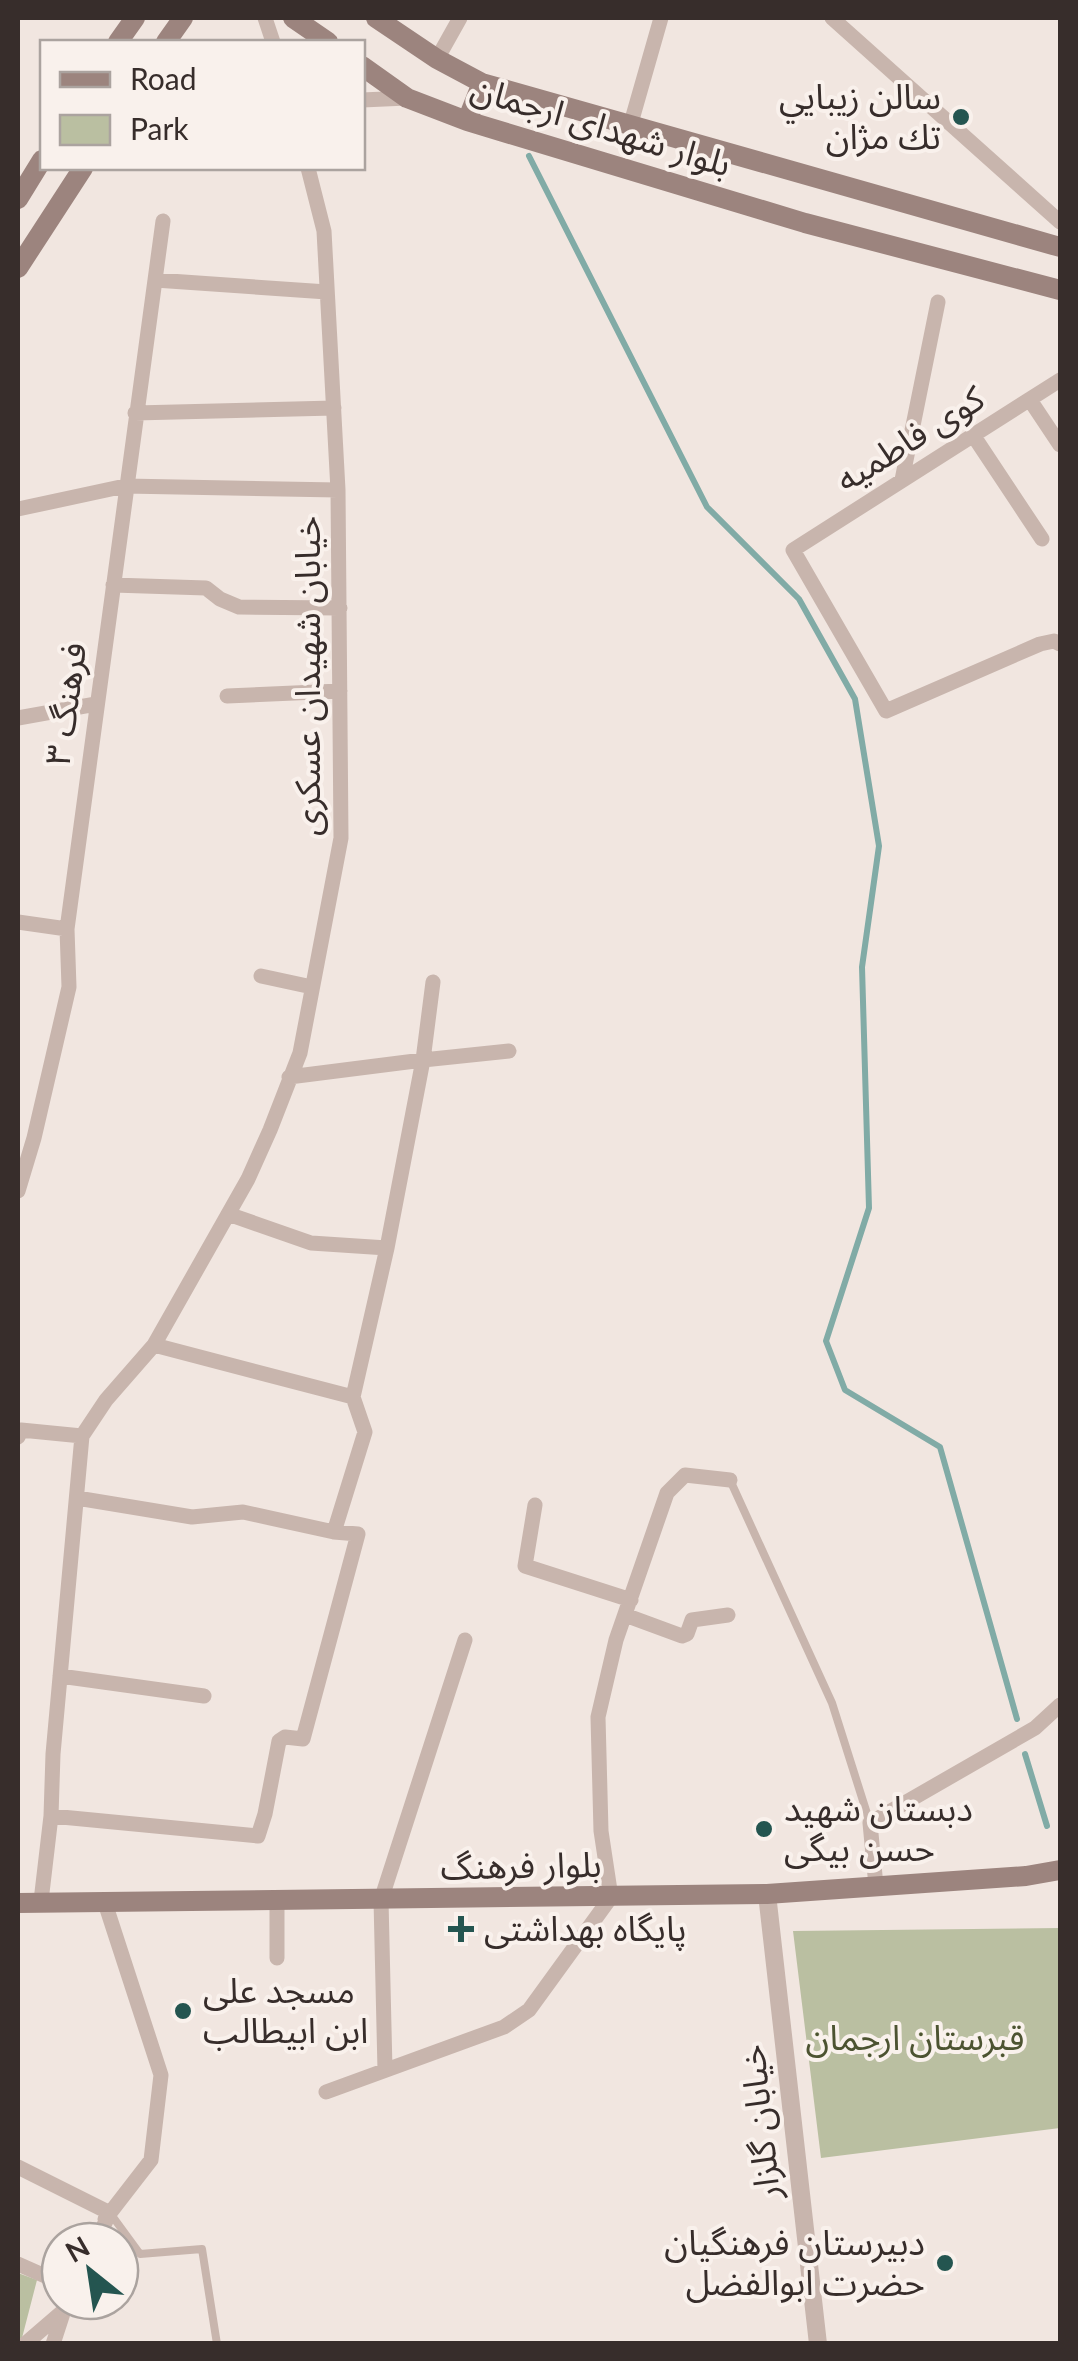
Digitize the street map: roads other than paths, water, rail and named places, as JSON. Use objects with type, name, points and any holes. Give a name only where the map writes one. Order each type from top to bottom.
[{"type":"main road","points":[[119,40],[134,18]]},
{"type":"main road","points":[[167,40],[183,18]]},
{"type":"main road","points":[[293,18],[325,40]]},
{"type":"main road","name":"بلوار شهدای ارجمان","points":[[376,18],[437,59],[482,83],[1060,246]]},
{"type":"main road","name":"بلوار شهدای ارجمان","points":[[365,68],[407,98],[468,121],[805,223],[1060,290]]},
{"type":"main road","points":[[468,121],[482,83]]},
{"type":"main road","points":[[18,199],[40,163]]},
{"type":"main road","points":[[18,268],[27,234],[81,170]]},
{"type":"main road","name":"بلوار فرهنگ","points":[[18,1904],[767,1894],[1026,1876],[1060,1870]]},
{"type":"main road","name":"بلوار فرهنگ","points":[[1026,1876],[1060,1880]]},
{"type":"street","points":[[437,59],[460,18]]},
{"type":"street","points":[[630,123],[661,18]]},
{"type":"street","points":[[832,18],[1060,222]]},
{"type":"street","points":[[365,100],[407,98]]},
{"type":"street","name":"خیابان شهیدان عسکری","points":[[82,1436],[106,1400],[154,1345],[270,1130],[300,1053],[341,838],[338,490],[324,231],[309,170]]},
{"type":"street","name":"فرهنگ ۳","points":[[18,1191],[26,1135],[70,987],[67,930],[163,221]]},
{"type":"street","points":[[154,280],[327,292]]},
{"type":"street","points":[[902,480],[938,302]]},
{"type":"street","name":"کوی فاطمیه","points":[[1060,380],[793,550],[886,711],[1040,644],[1060,644]]},
{"type":"street","points":[[1030,400],[1060,444]]},
{"type":"street","points":[[135,413],[334,408]]},
{"type":"street","points":[[973,435],[1042,539]]},
{"type":"street","points":[[18,509],[125,486],[338,490]]},
{"type":"street","points":[[113,585],[206,588],[239,607],[340,608]]},
{"type":"street","points":[[227,696],[340,691]]},
{"type":"street","points":[[18,718],[96,704]]},
{"type":"street","points":[[18,922],[67,930]]},
{"type":"street","points":[[261,976],[312,987]]},
{"type":"street","points":[[334,1532],[365,1432],[353,1396],[388,1248],[434,982]]},
{"type":"street","points":[[289,1077],[509,1051]]},
{"type":"street","points":[[228,1214],[311,1243],[388,1248]]},
{"type":"street","points":[[154,1345],[353,1396]]},
{"type":"street","points":[[18,1436],[21,1430],[82,1436],[41,1901]]},
{"type":"street","points":[[326,2092],[504,2026],[528,2010],[611,1897],[600,1831],[598,1717],[616,1640],[667,1493],[686,1475],[730,1480]]},
{"type":"street","points":[[51,1816],[258,1836],[278,1741],[303,1739],[358,1534],[243,1512],[192,1518],[77,1498]]},
{"type":"street","points":[[535,1505],[525,1566],[628,1607],[682,1636],[687,1634],[692,1620],[728,1616]]},
{"type":"street","points":[[386,2070],[382,1900],[464,1640]]},
{"type":"street","points":[[60,1676],[204,1696]]},
{"type":"street","points":[[876,1886],[870,1823],[1035,1728],[1060,1705]]},
{"type":"street","name":"خیابان گلزار","points":[[767,1894],[818,2344]]},
{"type":"street","points":[[276,1902],[277,1958]]},
{"type":"street","points":[[103,2221],[151,2160],[161,2074],[105,1903]]},
{"type":"street","points":[[18,2167],[110,2213]]},
{"type":"street","points":[[106,2221],[110,2213]]},
{"type":"street","points":[[26,2344],[50,2321]]},
{"type":"lane","points":[[730,1480],[832,1703],[870,1823]]},
{"type":"lane","points":[[110,2213],[140,2254],[202,2249],[218,2344]]},
{"type":"waterway","points":[[529,156],[707,507],[799,599],[855,699],[879,846],[862,967],[869,1208],[826,1341],[845,1390],[940,1447],[1017,1719]]},
{"type":"waterway","points":[[1025,1754],[1047,1826]]},
{"type":"place","name":"سالن زيبايي تك مژان","points":[[961,117]]},
{"type":"place","name":"دبستان شهید حسن بیگی","points":[[764,1829]]},
{"type":"place","name":"پایگاه بهداشتی","points":[[461,1929]]},
{"type":"place","name":"مسجد علی ابن ابیطالب","points":[[183,2011]]},
{"type":"place","name":"دبیرستان فرهنگیان حضرت ابوالفضل","points":[[945,2263]]},
{"type":"park label","name":"قبرستان ارجمان","points":[[915,2038]]}]
